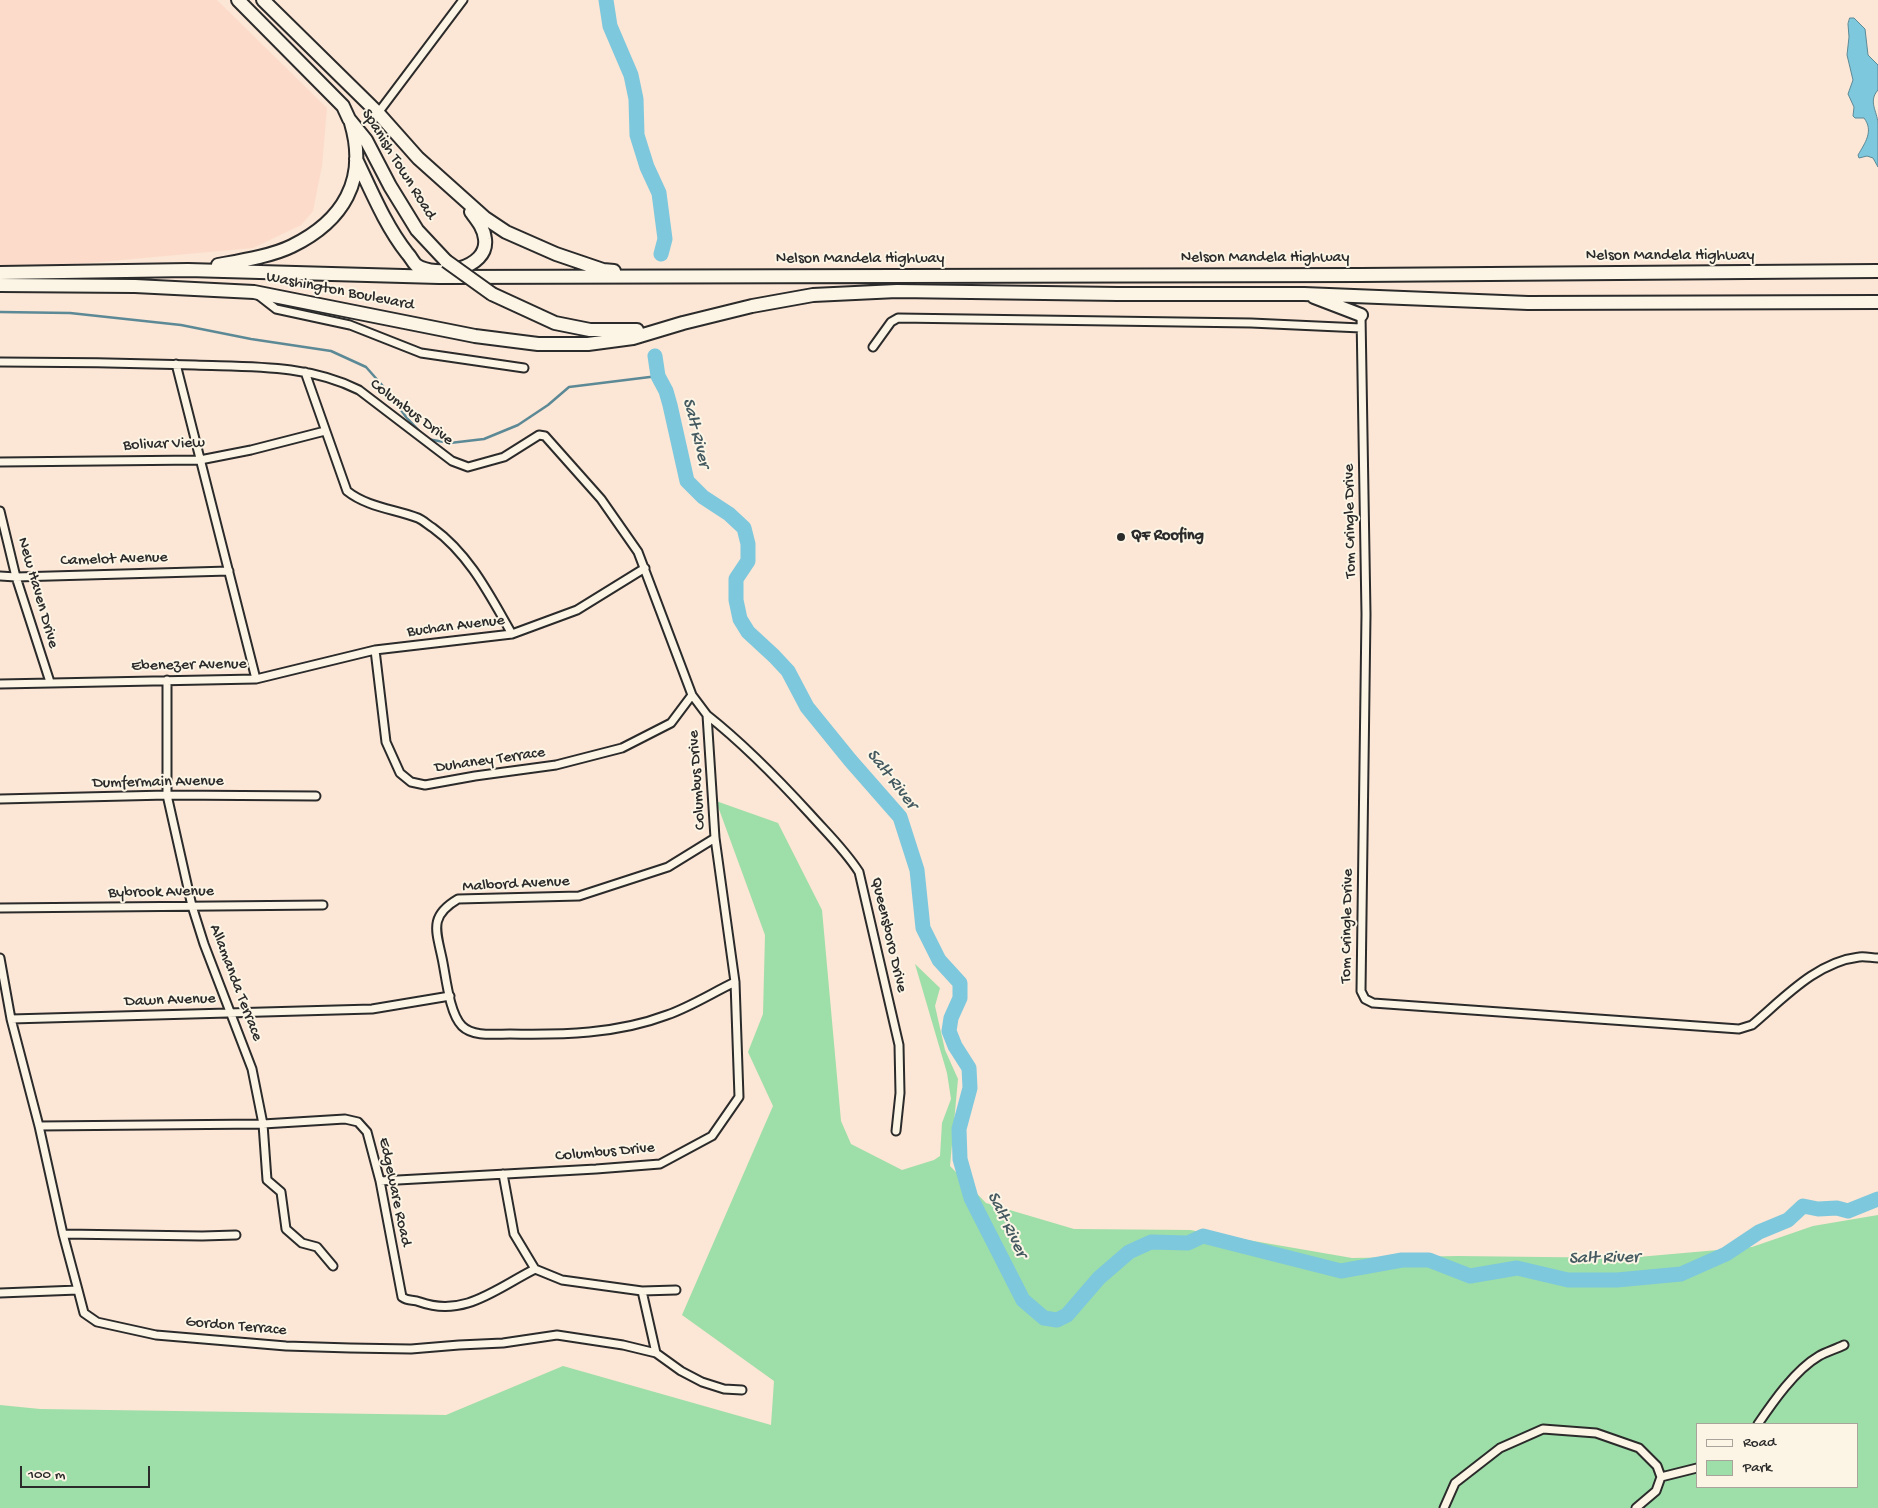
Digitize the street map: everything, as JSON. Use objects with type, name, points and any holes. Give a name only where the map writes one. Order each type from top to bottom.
[{"type":"highway","name":"Spanish Town Road","points":[[238,0],[343,106],[349,119],[366,140],[390,186],[417,230],[446,261],[492,294],[554,323],[590,330],[630,331],[669,326]]},
{"type":"highway","name":"Spanish Town Road","points":[[263,0],[378,114],[418,158],[485,218],[506,232],[547,251],[603,270],[652,276]]},
{"type":"highway","points":[[188,270],[254,258],[291,247],[333,219],[345,202],[351,187],[356,159],[354,134],[349,119]]},
{"type":"highway","points":[[356,159],[386,220],[403,248],[416,265],[432,271],[451,271],[472,264],[481,254],[485,245],[486,237],[480,223],[452,189]]},
{"type":"highway","name":"Washington Boulevard","points":[[0,273],[188,270],[439,277],[652,276]]},
{"type":"highway","name":"Nelson Mandela Highway","points":[[652,276],[1370,275],[1878,271]]},
{"type":"highway","name":"Washington Boulevard","points":[[0,285],[135,286],[254,292],[474,336],[538,344],[604,343],[633,338],[669,326]]},
{"type":"highway","name":"Nelson Mandela Highway","points":[[669,326],[752,306],[812,295],[897,291],[1304,294],[1528,303],[1878,302]]},
{"type":"highway","points":[[1304,294],[1361,321]]},
{"type":"street","points":[[378,114],[463,0]]},
{"type":"street","points":[[254,292],[276,309],[350,325],[421,353],[524,368]]},
{"type":"street","points":[[873,347],[891,322],[898,318],[1251,323],[1361,321]]},
{"type":"street","name":"Tom Cringle Drive","points":[[1361,321],[1366,614],[1361,991],[1365,999],[1373,1003],[1739,1029],[1752,1025],[1815,974],[1838,962],[1860,957],[1878,958]]},
{"type":"street","name":"Columbus Drive","points":[[0,362],[176,364],[254,367],[305,372],[344,383],[359,390],[392,414],[422,440],[452,461],[468,467],[504,458],[539,435],[546,436],[601,499],[638,552],[692,695],[707,715],[715,838],[735,982],[740,1096],[712,1136],[660,1164],[380,1181]]},
{"type":"street","points":[[176,364],[256,679]]},
{"type":"street","points":[[305,372],[347,490],[354,496],[378,506],[420,518],[450,541],[479,577],[512,634]]},
{"type":"street","name":"Bolivar View","points":[[0,462],[200,460],[251,450],[325,431]]},
{"type":"street","name":"New Haven Drive","points":[[0,510],[16,577],[50,682]]},
{"type":"street","name":"Buchan Avenue","points":[[375,650],[512,634],[577,610],[645,568]]},
{"type":"street","name":"Camelot Avenue","points":[[0,576],[229,570]]},
{"type":"street","name":"Duhaney Terrace","points":[[375,650],[386,742],[400,773],[411,782],[425,785],[475,776],[556,766],[622,748],[671,723],[692,695]]},
{"type":"street","name":"Ebenezer Avenue","points":[[0,684],[256,679],[375,650]]},
{"type":"street","name":"Allamanda Terrace","points":[[168,680],[167,795],[192,906],[204,944],[252,1069],[263,1124],[267,1180],[281,1192],[286,1229],[302,1243],[317,1248],[333,1266]]},
{"type":"street","name":"Queensboro Drive","points":[[707,715],[739,741],[787,788],[849,856],[860,872],[899,1045],[900,1093],[896,1131]]},
{"type":"street","name":"Dumfermain Avenue","points":[[0,799],[167,795],[316,796]]},
{"type":"street","name":"Malbord Avenue","points":[[715,838],[668,867],[579,896],[458,899],[449,904],[435,927],[450,996],[459,1022],[463,1027],[472,1032],[485,1034],[552,1035],[619,1029],[667,1015],[735,982]]},
{"type":"street","name":"Bybrook Avenue","points":[[0,908],[323,906]]},
{"type":"street","name":"Gordon Terrace","points":[[0,958],[11,1019],[84,1313],[97,1322],[156,1335],[286,1346],[411,1349],[503,1343],[557,1335],[623,1345],[656,1353],[681,1371],[702,1382],[724,1390],[742,1390]]},
{"type":"street","name":"Dawn Avenue","points":[[11,1019],[372,1009],[450,996]]},
{"type":"street","name":"Edgeware Road","points":[[39,1126],[263,1124],[345,1119],[358,1122],[367,1132],[380,1181],[402,1297],[408,1301],[417,1300],[428,1305],[440,1306],[473,1303],[535,1269]]},
{"type":"street","points":[[502,1174],[514,1234],[535,1269],[562,1280],[642,1291],[676,1290]]},
{"type":"street","points":[[63,1234],[236,1235]]},
{"type":"street","points":[[0,1293],[78,1290]]},
{"type":"street","points":[[642,1291],[656,1353]]},
{"type":"street","points":[[1759,1423],[1772,1404],[1804,1367],[1818,1356],[1844,1345]]},
{"type":"street","points":[[1444,1508],[1455,1483],[1500,1448],[1543,1429],[1596,1433],[1639,1448],[1657,1466],[1661,1477],[1656,1491],[1636,1508]]},
{"type":"street","points":[[1661,1477],[1696,1468]]},
{"type":"shaded area","points":[[0,0],[217,0],[327,108],[322,166],[313,211],[301,225],[253,248],[0,271]]},
{"type":"green space","points":[[716,801],[778,823],[822,910],[841,1121],[851,1144],[902,1170],[934,1160],[940,1156],[942,1123],[951,1099],[947,1073],[915,964],[940,988],[935,1006],[945,1050],[958,1079],[950,1166],[986,1203],[1074,1229],[1190,1230],[1352,1258],[1458,1256],[1627,1258],[1752,1247],[1813,1226],[1878,1215],[1878,1508],[0,1508],[0,1405],[40,1409],[446,1415],[563,1366],[771,1425],[774,1381],[682,1315],[773,1106],[748,1052],[763,1014],[765,935]]},
{"type":"water","points":[[1850,18],[1854,18],[1865,29],[1868,55],[1878,65],[1878,90],[1873,102],[1878,123],[1878,167],[1873,158],[1867,156],[1859,158],[1858,155],[1867,137],[1868,128],[1864,118],[1855,118],[1853,116],[1854,107],[1848,94],[1853,80],[1847,55],[1848,24]]},
{"type":"waterway","name":"Salt River","points":[[606,0],[610,26],[631,75],[636,99],[637,135],[647,167],[659,193],[665,239],[661,254]]},
{"type":"waterway","points":[[0,312],[70,313],[181,325],[251,339],[331,351],[366,367],[389,393],[406,417],[427,439],[450,443],[484,439],[518,425],[548,405],[569,387],[658,376]]},
{"type":"waterway","name":"Salt River","points":[[655,356],[658,376],[666,391],[670,405],[687,481],[703,497],[729,514],[744,528],[748,544],[748,561],[736,579],[736,600],[740,619],[748,632],[788,671],[807,707],[900,817],[917,870],[923,928],[939,960],[960,983],[960,998],[951,1018],[949,1031],[955,1046],[969,1068],[970,1088],[959,1129],[960,1159],[971,1198],[1023,1300],[1044,1318],[1057,1320],[1067,1315],[1099,1278],[1129,1252],[1151,1242],[1188,1243],[1203,1236],[1341,1271],[1402,1260],[1429,1260],[1470,1276],[1517,1268],[1568,1280],[1617,1280],[1681,1274],[1726,1254],[1759,1232],[1788,1220],[1803,1206],[1818,1209],[1837,1208],[1848,1211],[1878,1199]]},
{"type":"place","name":"QF Roofing","points":[[1121,537]]}]
